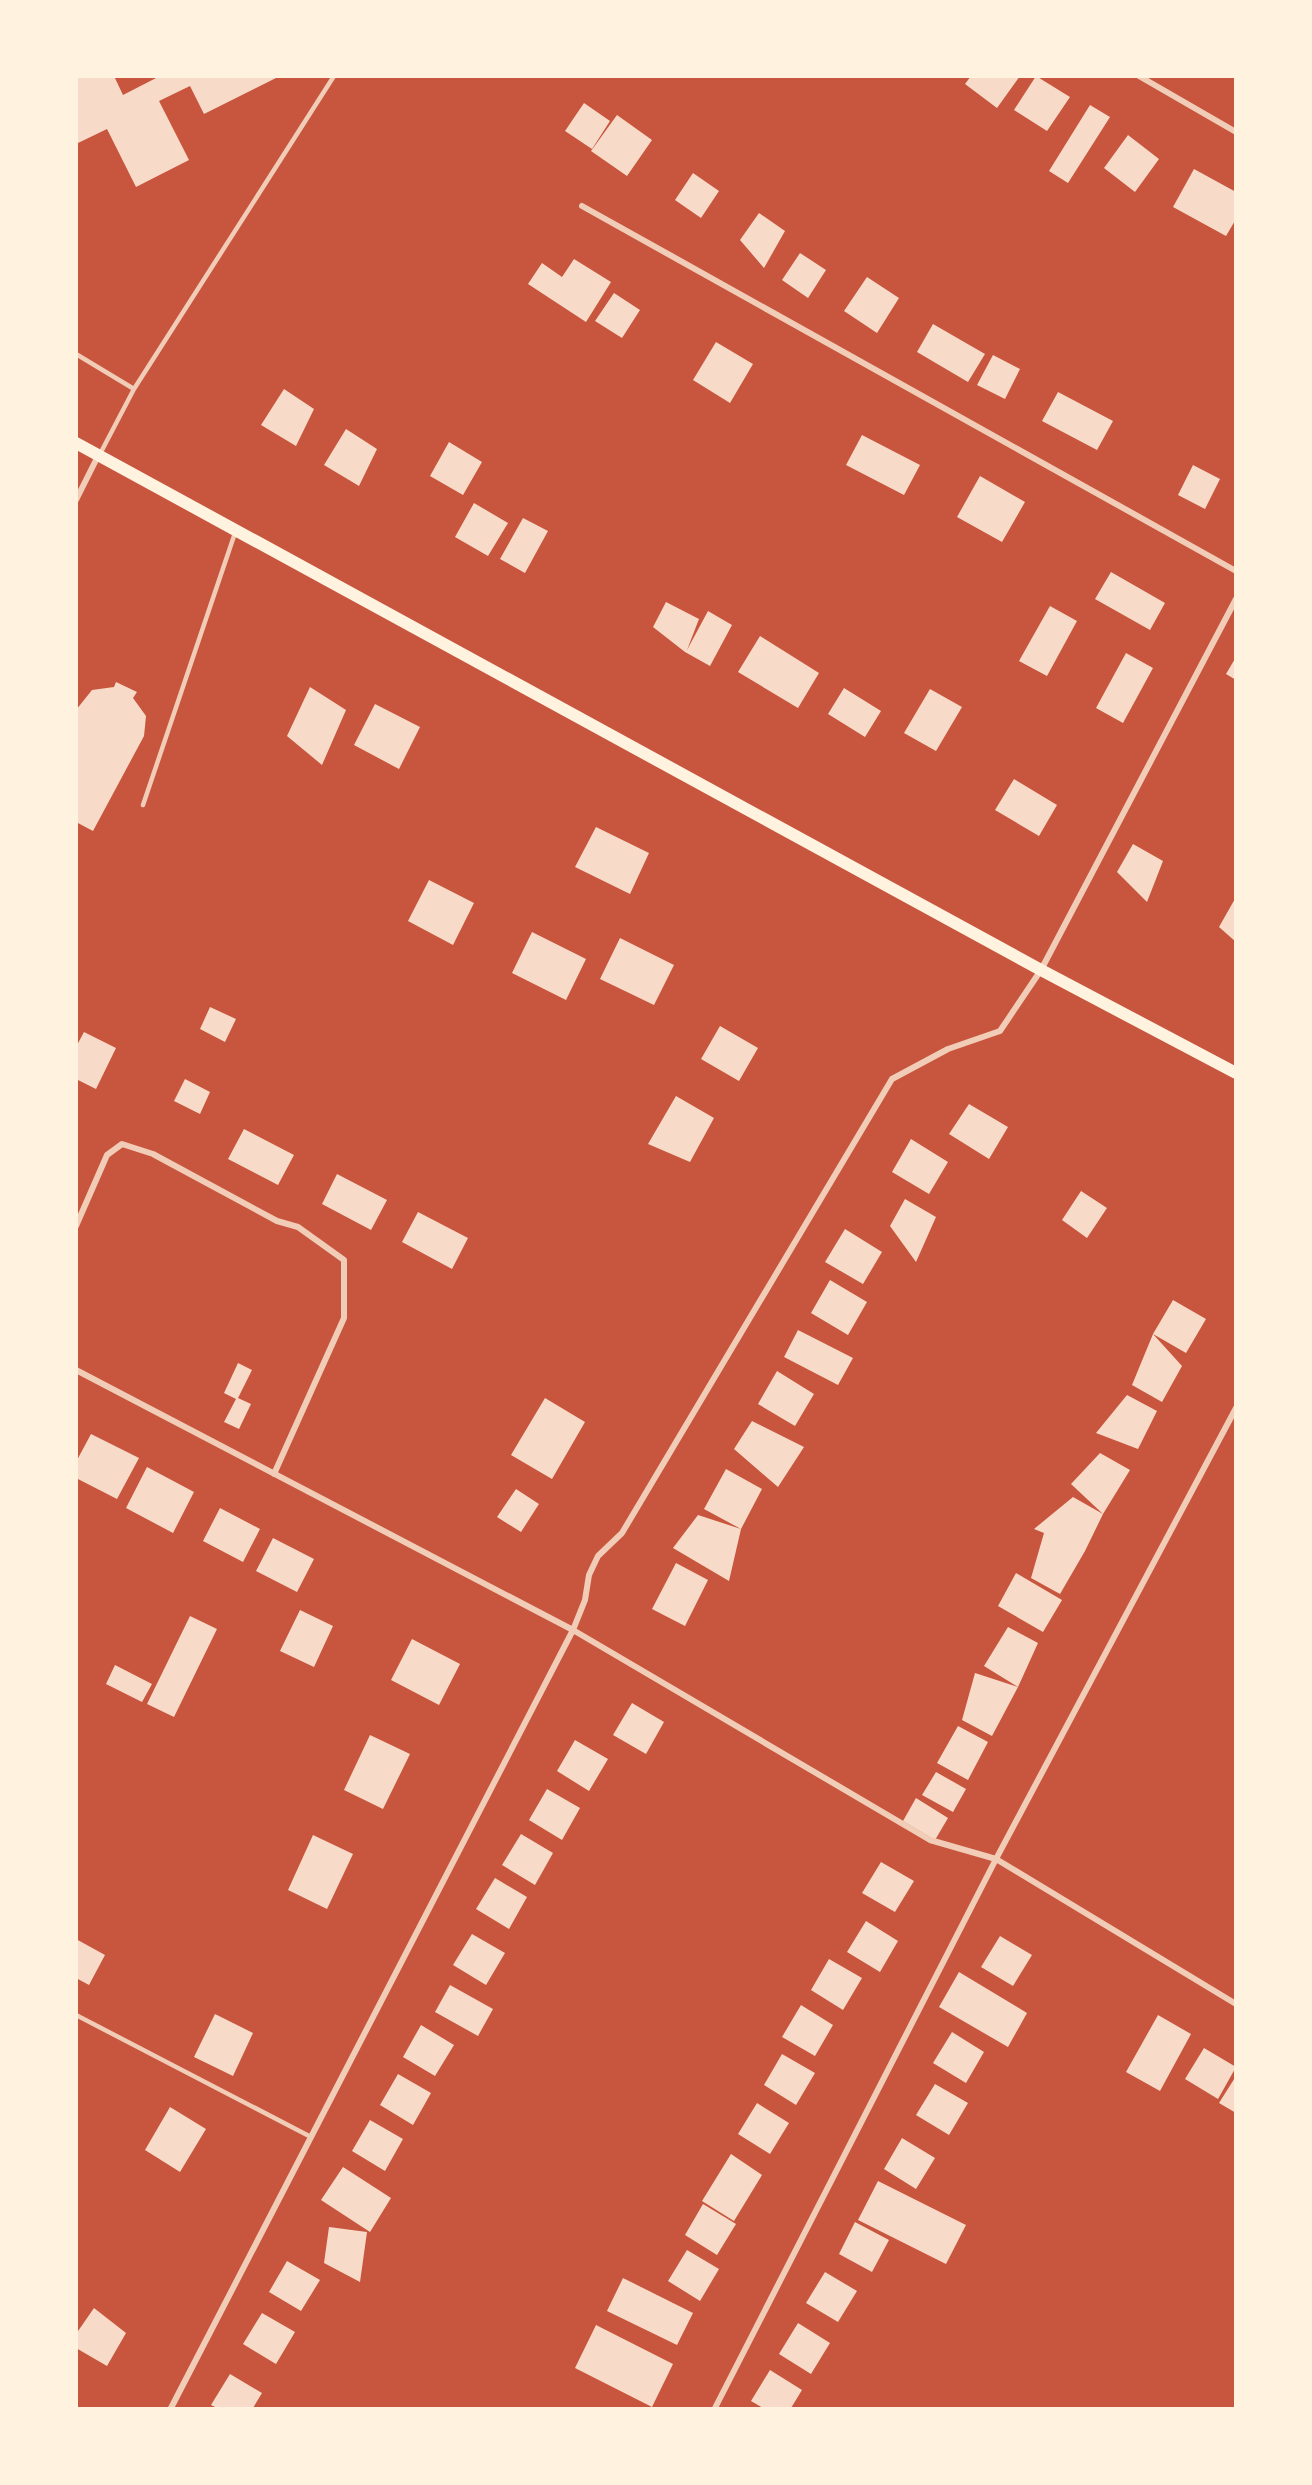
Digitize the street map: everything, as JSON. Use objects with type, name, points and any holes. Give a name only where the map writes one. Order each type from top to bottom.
[{"type":"main road","points":[[76,443],[1041,970],[1236,1073]]},
{"type":"street","points":[[1139,76],[1236,132]]},
{"type":"street","points":[[582,206],[1236,571]]},
{"type":"street","points":[[76,500],[99,455]]},
{"type":"street","points":[[171,2409],[573,1630],[585,1599],[589,1575],[598,1556],[622,1533],[892,1079],[948,1049],[1000,1031],[1041,970],[1236,599]]},
{"type":"street","points":[[76,1226],[107,1155],[122,1144],[153,1154],[277,1221],[298,1227],[344,1260],[344,1318],[274,1474]]},
{"type":"street","points":[[76,1370],[573,1630],[930,1840],[996,1859],[1236,2004]]},
{"type":"street","points":[[716,2409],[996,1859],[1236,1408]]},
{"type":"lane","points":[[99,455],[134,389],[334,76]]},
{"type":"lane","points":[[76,354],[134,389]]},
{"type":"lane","points":[[143,805],[235,530]]},
{"type":"lane","points":[[76,2015],[311,2137]]},
{"type":"building","points":[[114,76],[123,95],[160,76],[280,76],[204,114],[190,86],[159,101],[189,160],[136,187],[107,129],[76,144],[76,78]]},
{"type":"building","points":[[971,76],[1020,76],[997,108],[965,84]]},
{"type":"building","points":[[1036,76],[1070,97],[1047,131],[1014,110]]},
{"type":"building","points":[[584,103],[610,121],[592,149],[565,131]]},
{"type":"building","points":[[1090,105],[1110,117],[1068,183],[1049,171]]},
{"type":"building","points":[[617,115],[652,140],[627,176],[591,151]]},
{"type":"building","points":[[1128,135],[1159,159],[1135,192],[1104,168]]},
{"type":"building","points":[[1194,169],[1236,192],[1236,219],[1226,236],[1173,207]]},
{"type":"building","points":[[693,173],[719,191],[701,218],[675,200]]},
{"type":"building","points":[[759,213],[785,231],[764,268],[740,240]]},
{"type":"building","points":[[800,253],[826,270],[808,298],[782,280]]},
{"type":"building","points":[[574,259],[611,282],[586,322],[528,284],[542,263],[562,277]]},
{"type":"building","points":[[867,277],[899,298],[877,333],[844,311]]},
{"type":"building","points":[[614,293],[640,310],[622,338],[595,321]]},
{"type":"building","points":[[933,324],[985,354],[968,382],[917,352]]},
{"type":"building","points":[[716,342],[753,364],[730,403],[693,380]]},
{"type":"building","points":[[993,355],[1020,369],[1005,399],[977,385]]},
{"type":"building","points":[[284,389],[314,409],[296,446],[261,425]]},
{"type":"building","points":[[1058,392],[1113,421],[1097,450],[1042,421]]},
{"type":"building","points":[[346,429],[377,449],[359,486],[324,465]]},
{"type":"building","points":[[862,435],[920,465],[904,495],[846,465]]},
{"type":"building","points":[[449,442],[482,462],[463,495],[430,476]]},
{"type":"building","points":[[1193,465],[1220,479],[1205,509],[1178,495]]},
{"type":"building","points":[[980,476],[1025,502],[1002,542],[957,517]]},
{"type":"building","points":[[474,503],[508,523],[488,556],[455,537]]},
{"type":"building","points":[[523,518],[548,531],[525,573],[500,559]]},
{"type":"building","points":[[1111,572],[1165,603],[1150,630],[1095,599]]},
{"type":"building","points":[[666,602],[699,619],[687,650],[708,611],[732,625],[710,666],[685,652],[653,627]]},
{"type":"building","points":[[1050,606],[1077,621],[1047,676],[1019,661]]},
{"type":"building","points":[[760,636],[819,673],[798,708],[738,672]]},
{"type":"building","points":[[1126,653],[1153,668],[1123,723],[1096,708]]},
{"type":"building","points":[[1236,657],[1236,680],[1226,674]]},
{"type":"building","points":[[116,682],[137,692],[133,698],[146,716],[144,736],[93,831],[76,822],[76,710],[92,690],[114,687]]},
{"type":"building","points":[[310,687],[346,710],[322,765],[287,736]]},
{"type":"building","points":[[844,688],[881,711],[865,737],[828,714]]},
{"type":"building","points":[[930,689],[962,707],[936,751],[904,733]]},
{"type":"building","points":[[375,704],[420,727],[399,769],[354,745]]},
{"type":"building","points":[[1014,779],[1057,805],[1039,836],[995,810]]},
{"type":"building","points":[[596,827],[649,853],[630,894],[575,867]]},
{"type":"building","points":[[1133,844],[1163,861],[1147,902],[1117,872]]},
{"type":"building","points":[[429,880],[474,903],[453,945],[408,921]]},
{"type":"building","points":[[1236,897],[1236,942],[1219,927]]},
{"type":"building","points":[[532,932],[586,959],[566,1000],[512,973]]},
{"type":"building","points":[[620,938],[674,965],[654,1005],[600,979]]},
{"type":"building","points":[[210,1007],[236,1019],[225,1042],[200,1029]]},
{"type":"building","points":[[720,1026],[758,1048],[739,1081],[701,1059]]},
{"type":"building","points":[[84,1032],[116,1048],[96,1089],[76,1079],[76,1047]]},
{"type":"building","points":[[185,1079],[210,1092],[200,1114],[174,1101]]},
{"type":"building","points":[[676,1096],[714,1118],[690,1162],[648,1144]]},
{"type":"building","points":[[969,1104],[1008,1127],[989,1159],[949,1134]]},
{"type":"building","points":[[244,1129],[294,1155],[278,1185],[228,1159]]},
{"type":"building","points":[[911,1139],[948,1162],[929,1194],[892,1172]]},
{"type":"building","points":[[337,1174],[387,1200],[371,1230],[322,1204]]},
{"type":"building","points":[[1081,1191],[1107,1208],[1087,1238],[1062,1220]]},
{"type":"building","points":[[905,1199],[936,1217],[916,1262],[890,1226]]},
{"type":"building","points":[[418,1212],[468,1238],[452,1269],[402,1242]]},
{"type":"building","points":[[845,1229],[882,1252],[863,1284],[825,1262]]},
{"type":"building","points":[[830,1280],[867,1302],[848,1335],[811,1313]]},
{"type":"building","points":[[1173,1300],[1206,1319],[1186,1353],[1153,1334]]},
{"type":"building","points":[[798,1330],[853,1358],[838,1385],[784,1357]]},
{"type":"building","points":[[1153,1334],[1182,1366],[1162,1402],[1132,1385]]},
{"type":"building","points":[[238,1363],[252,1370],[238,1398],[251,1404],[239,1429],[224,1422],[236,1399],[224,1393]]},
{"type":"building","points":[[777,1371],[814,1394],[795,1426],[758,1404]]},
{"type":"building","points":[[1127,1395],[1157,1411],[1138,1449],[1096,1433]]},
{"type":"building","points":[[545,1398],[585,1422],[552,1479],[511,1455]]},
{"type":"building","points":[[752,1421],[804,1447],[778,1487],[734,1449]]},
{"type":"building","points":[[91,1434],[139,1458],[117,1499],[76,1478],[76,1462]]},
{"type":"building","points":[[1100,1453],[1130,1470],[1103,1514],[1071,1484]]},
{"type":"building","points":[[147,1467],[194,1492],[173,1533],[126,1508]]},
{"type":"building","points":[[726,1469],[762,1489],[741,1529],[704,1509]]},
{"type":"building","points":[[516,1489],[539,1504],[521,1532],[497,1517]]},
{"type":"building","points":[[1073,1497],[1103,1514],[1060,1594],[1031,1578],[1044,1533],[1034,1529]]},
{"type":"building","points":[[220,1508],[260,1529],[243,1562],[203,1541]]},
{"type":"building","points":[[698,1515],[741,1529],[729,1581],[673,1548]]},
{"type":"building","points":[[273,1538],[314,1559],[297,1592],[256,1571]]},
{"type":"building","points":[[676,1563],[708,1580],[685,1626],[652,1609]]},
{"type":"building","points":[[1016,1573],[1062,1600],[1043,1632],[998,1606]]},
{"type":"building","points":[[300,1610],[333,1626],[314,1667],[280,1651]]},
{"type":"building","points":[[190,1616],[217,1629],[174,1717],[147,1704]]},
{"type":"building","points":[[1008,1627],[1038,1643],[1018,1687],[984,1666]]},
{"type":"building","points":[[412,1639],[460,1664],[439,1705],[391,1680]]},
{"type":"building","points":[[115,1665],[152,1684],[142,1702],[106,1684]]},
{"type":"building","points":[[975,1673],[1018,1687],[992,1736],[962,1720]]},
{"type":"building","points":[[632,1703],[664,1722],[646,1754],[613,1735]]},
{"type":"building","points":[[958,1726],[988,1742],[968,1780],[937,1763]]},
{"type":"building","points":[[370,1735],[410,1754],[383,1809],[344,1790]]},
{"type":"building","points":[[575,1740],[608,1759],[589,1791],[557,1771]]},
{"type":"building","points":[[936,1772],[966,1789],[953,1812],[922,1795]]},
{"type":"building","points":[[547,1789],[580,1808],[562,1840],[529,1820]]},
{"type":"building","points":[[916,1798],[948,1818],[935,1840],[903,1821]]},
{"type":"building","points":[[521,1834],[553,1853],[535,1885],[502,1865]]},
{"type":"building","points":[[313,1835],[353,1854],[327,1909],[288,1890]]},
{"type":"building","points":[[881,1862],[914,1881],[895,1912],[862,1893]]},
{"type":"building","points":[[495,1878],[527,1897],[509,1929],[476,1909]]},
{"type":"building","points":[[866,1921],[898,1941],[880,1972],[847,1952]]},
{"type":"building","points":[[472,1934],[505,1953],[486,1985],[453,1965]]},
{"type":"building","points":[[1000,1936],[1032,1955],[1013,1986],[981,1967]]},
{"type":"building","points":[[76,1939],[105,1955],[89,1985],[76,1978]]},
{"type":"building","points":[[829,1959],[862,1978],[843,2010],[811,1990]]},
{"type":"building","points":[[959,1972],[1027,2013],[1008,2047],[939,2007]]},
{"type":"building","points":[[450,1985],[493,2009],[478,2036],[435,2012]]},
{"type":"building","points":[[801,2005],[833,2025],[815,2056],[782,2037]]},
{"type":"building","points":[[215,2014],[253,2033],[233,2076],[194,2057]]},
{"type":"building","points":[[1158,2015],[1191,2034],[1160,2091],[1126,2072]]},
{"type":"building","points":[[421,2025],[454,2045],[435,2076],[403,2057]]},
{"type":"building","points":[[952,2032],[984,2052],[966,2083],[933,2063]]},
{"type":"building","points":[[1204,2048],[1236,2067],[1218,2099],[1185,2079]]},
{"type":"building","points":[[782,2054],[815,2073],[796,2105],[764,2085]]},
{"type":"building","points":[[398,2074],[431,2093],[413,2125],[380,2105]]},
{"type":"building","points":[[1236,2076],[1236,2113],[1219,2103]]},
{"type":"building","points":[[935,2084],[968,2103],[949,2135],[916,2115]]},
{"type":"building","points":[[757,2103],[789,2123],[770,2154],[738,2134]]},
{"type":"building","points":[[170,2107],[206,2129],[180,2172],[145,2150]]},
{"type":"building","points":[[370,2120],[403,2139],[385,2171],[352,2151]]},
{"type":"building","points":[[902,2138],[935,2158],[916,2189],[884,2169]]},
{"type":"building","points":[[731,2154],[762,2175],[734,2221],[702,2201]]},
{"type":"building","points":[[343,2167],[391,2198],[370,2232],[321,2200]]},
{"type":"building","points":[[878,2181],[966,2225],[946,2264],[858,2220]]},
{"type":"building","points":[[703,2204],[736,2224],[717,2255],[685,2235]]},
{"type":"building","points":[[855,2222],[889,2240],[872,2272],[839,2254]]},
{"type":"building","points":[[329,2227],[367,2232],[360,2282],[324,2263]]},
{"type":"building","points":[[687,2250],[719,2269],[700,2301],[668,2281]]},
{"type":"building","points":[[287,2261],[320,2280],[301,2311],[269,2292]]},
{"type":"building","points":[[825,2272],[857,2291],[838,2322],[806,2303]]},
{"type":"building","points":[[623,2278],[693,2313],[677,2345],[607,2311]]},
{"type":"building","points":[[94,2308],[126,2333],[107,2366],[76,2348],[76,2334]]},
{"type":"building","points":[[262,2313],[295,2332],[276,2364],[243,2344]]},
{"type":"building","points":[[798,2323],[830,2343],[811,2374],[779,2354]]},
{"type":"building","points":[[596,2325],[673,2364],[652,2407],[575,2368]]},
{"type":"building","points":[[770,2370],[802,2390],[791,2408],[763,2408],[751,2401]]},
{"type":"building","points":[[230,2374],[262,2393],[253,2408],[217,2408],[211,2405]]}]
